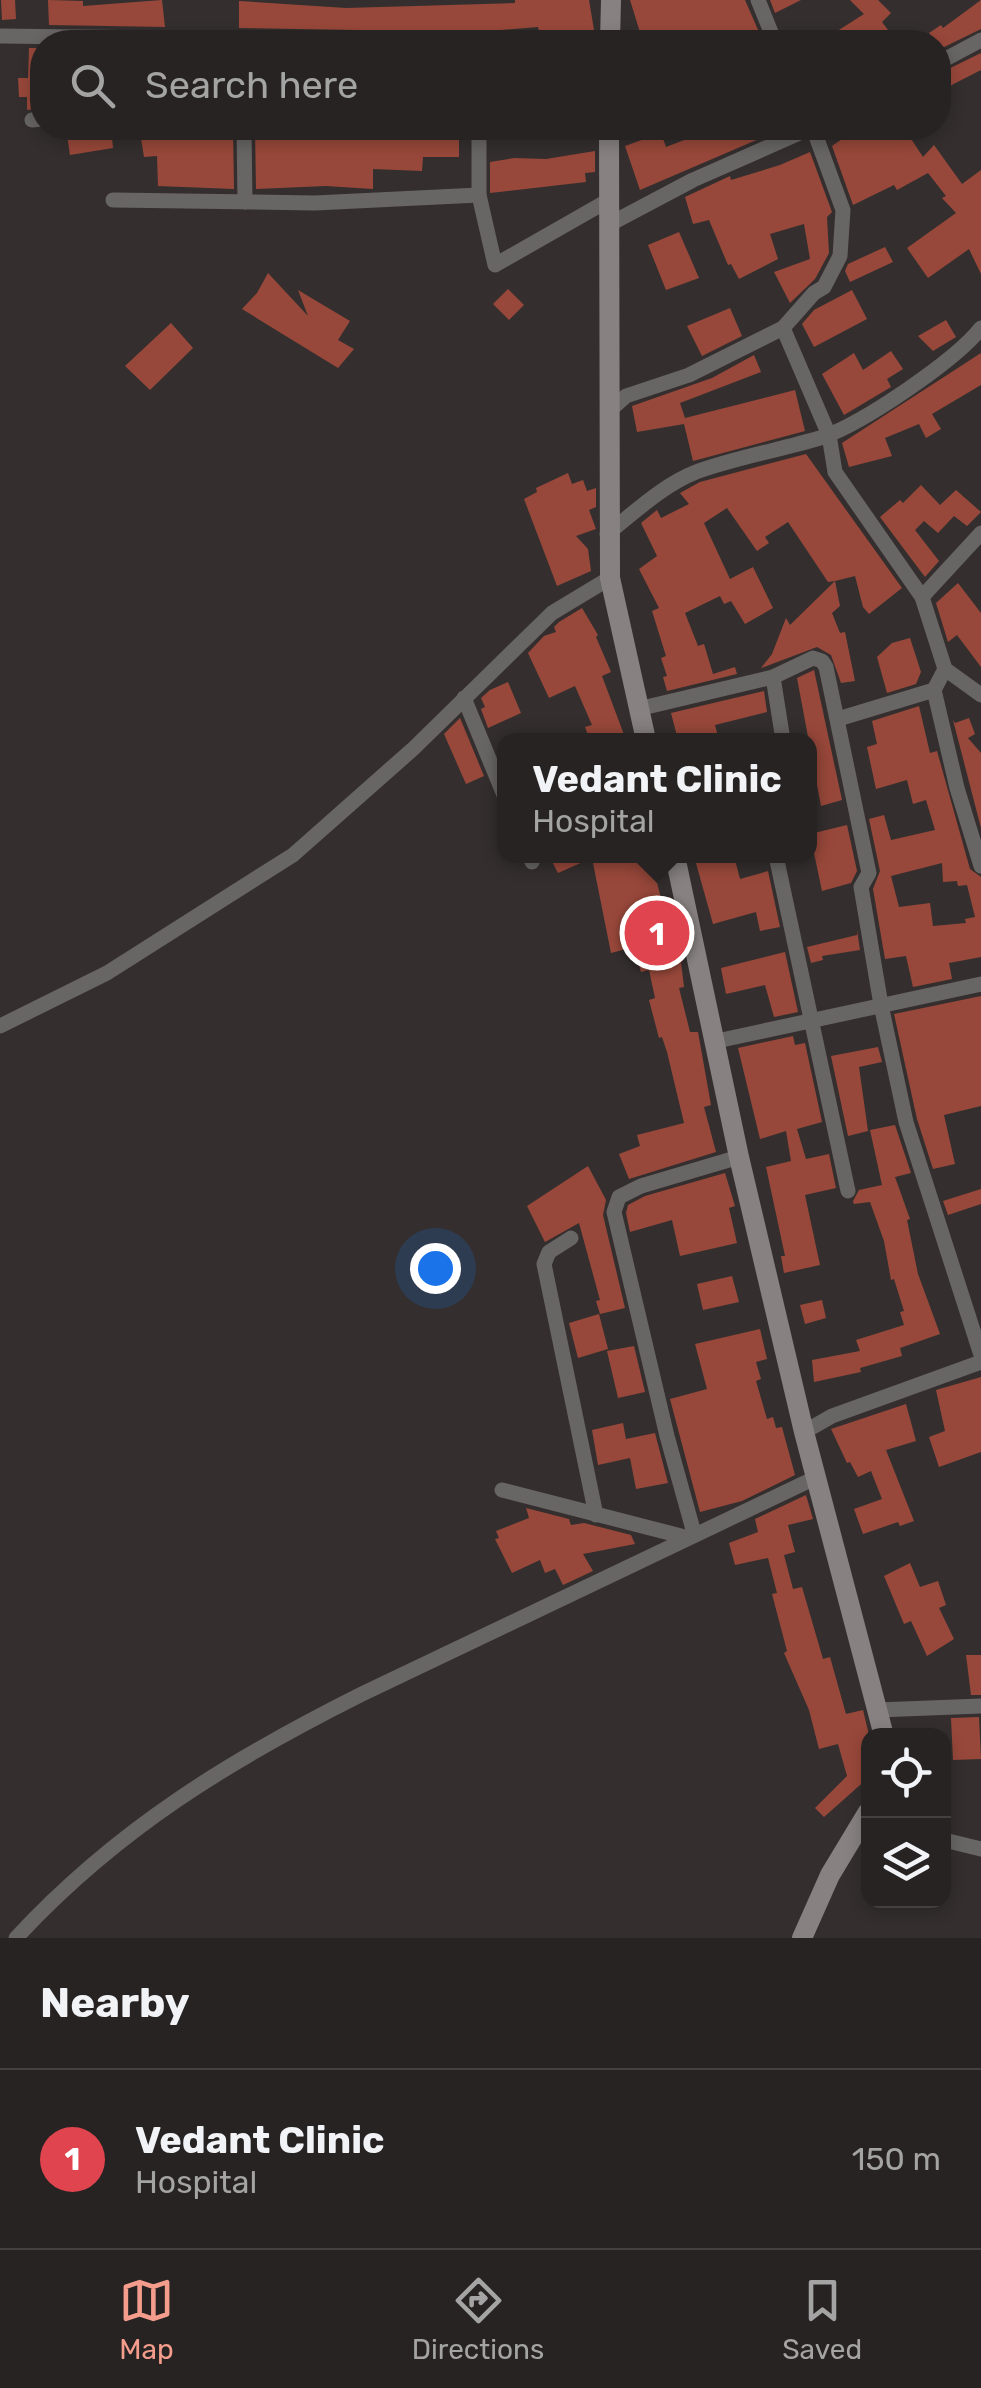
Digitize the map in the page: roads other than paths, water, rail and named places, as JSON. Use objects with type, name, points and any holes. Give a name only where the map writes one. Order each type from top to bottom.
[{"type":"main road","points":[[610,0],[610,30]]},
{"type":"main road","points":[[609,140],[610,578],[644,733]]},
{"type":"main road","points":[[677,863],[739,1157],[804,1432],[882,1728]]},
{"type":"main road","points":[[802,1938],[830,1876],[861,1827]]},
{"type":"street","points":[[758,0],[770,30]]},
{"type":"street","points":[[0,36],[30,37]]},
{"type":"street","points":[[951,56],[981,40]]},
{"type":"street","points":[[244,140],[245,202]]},
{"type":"street","points":[[480,140],[479,195],[495,264],[609,200]]},
{"type":"street","points":[[608,225],[693,180],[785,140]]},
{"type":"street","points":[[608,412],[626,396],[689,375],[783,328],[824,287],[840,256],[844,210],[817,140]]},
{"type":"street","points":[[113,200],[315,203],[479,195]]},
{"type":"street","points":[[783,328],[828,435],[835,472],[922,597],[945,669],[980,694]]},
{"type":"street","points":[[608,534],[652,498],[694,473],[828,435],[894,397],[956,354],[981,328]]},
{"type":"street","points":[[922,597],[981,533]]},
{"type":"street","points":[[0,1026],[107,973],[293,855],[552,613],[610,578]]},
{"type":"street","points":[[638,709],[773,676],[813,658],[822,660],[826,668],[838,719],[869,872],[861,887],[881,1005],[912,1140],[981,1359],[832,1416],[804,1432]]},
{"type":"street","points":[[945,669],[934,690],[958,788],[977,830],[981,866]]},
{"type":"street","points":[[773,676],[782,733]]},
{"type":"street","points":[[838,719],[934,690]]},
{"type":"street","points":[[464,698],[497,778]]},
{"type":"street","points":[[777,863],[848,1191]]},
{"type":"street","points":[[717,1041],[981,984]]},
{"type":"street","points":[[690,1535],[615,1205],[619,1197],[641,1186],[739,1157]]},
{"type":"street","points":[[570,1238],[549,1252],[544,1264],[596,1514]]},
{"type":"street","points":[[16,1938],[102,1856],[203,1780],[328,1711],[817,1477]]},
{"type":"street","points":[[502,1490],[690,1535]]},
{"type":"street","points":[[878,1710],[981,1706]]},
{"type":"street","points":[[951,1842],[981,1849]]},
{"type":"place","name":"Vedant Clinic","points":[[657,933]]}]
